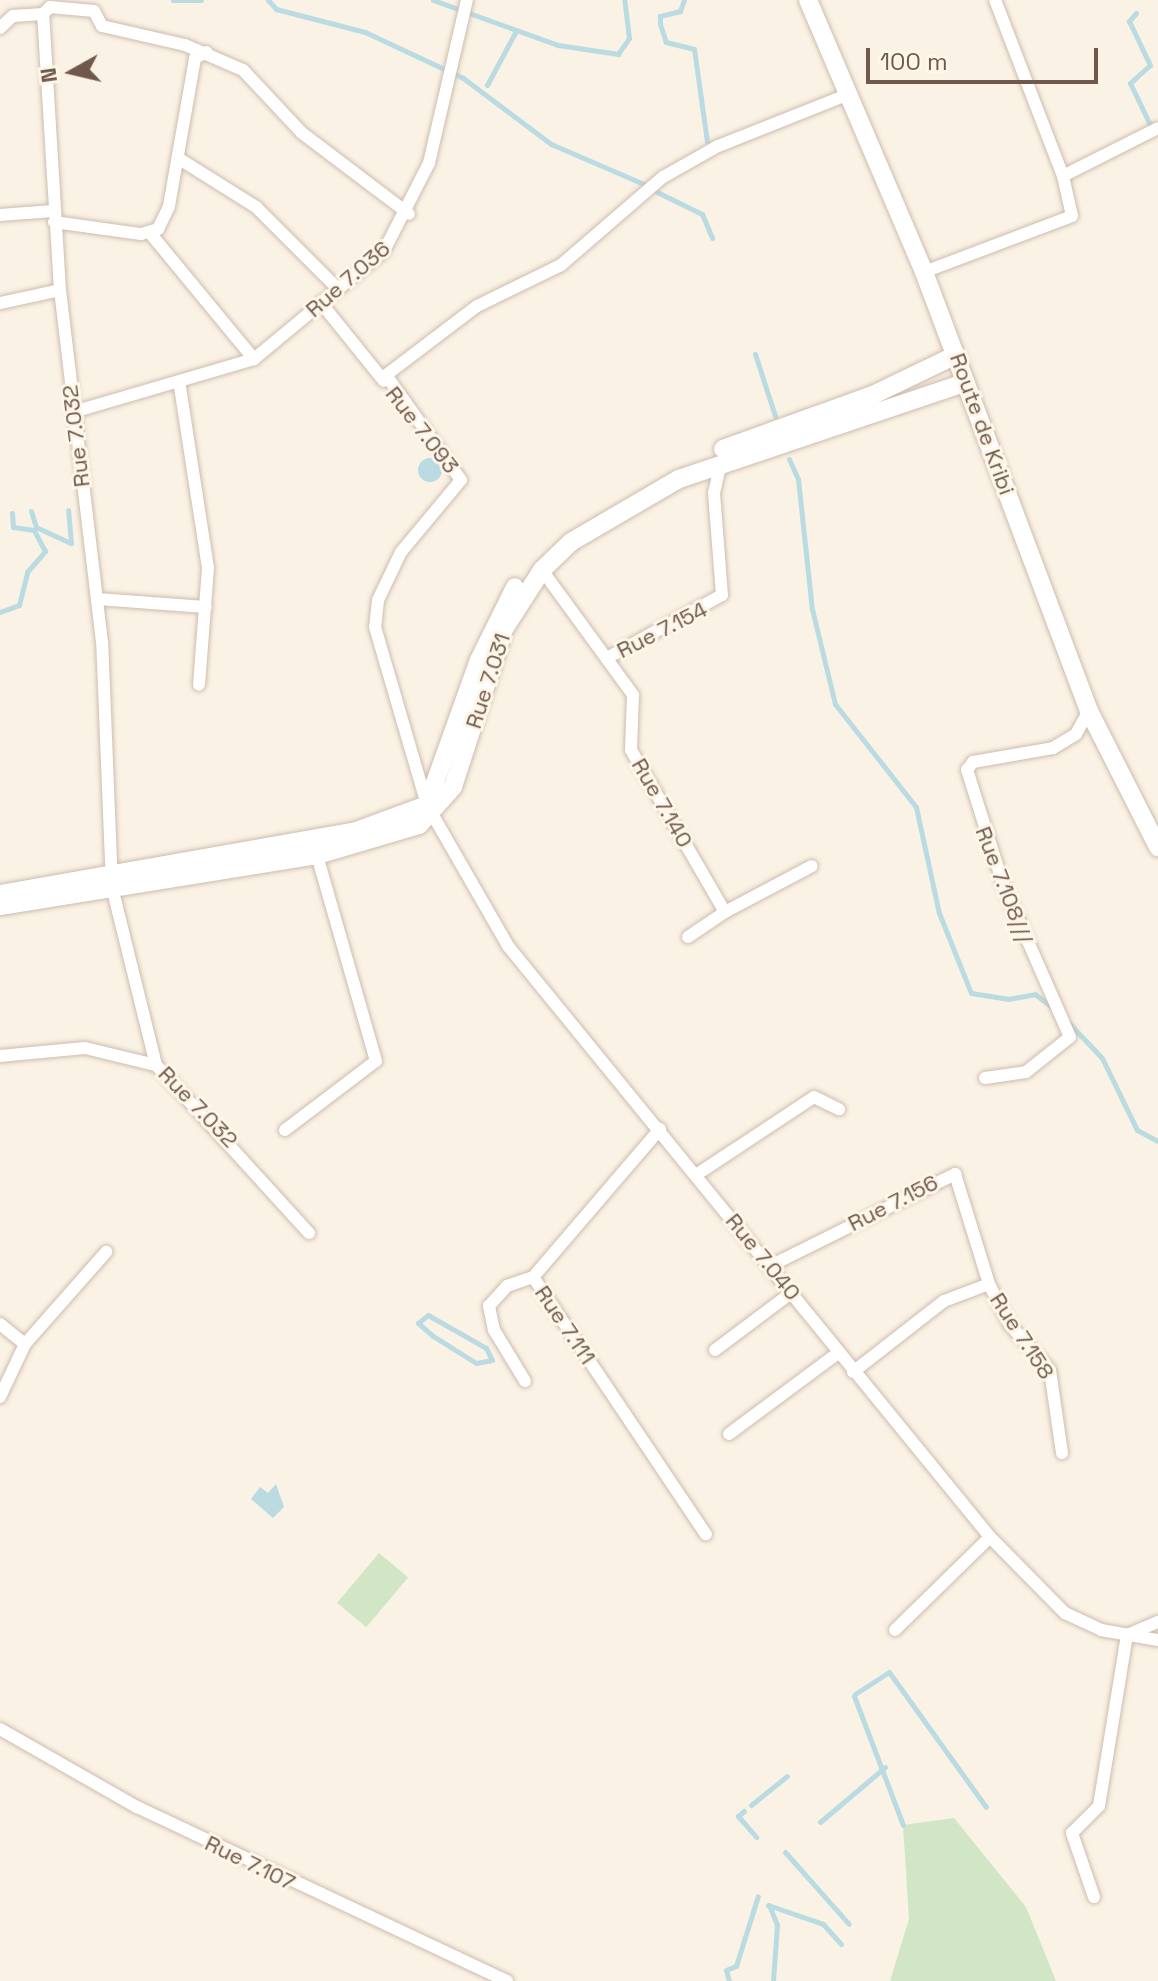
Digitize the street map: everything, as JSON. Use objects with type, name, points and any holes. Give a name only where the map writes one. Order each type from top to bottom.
[{"type":"main road","name":"Route de Kribi","points":[[808,0],[924,272],[1089,711],[1158,847]]},
{"type":"main road","name":"Rue 7.031","points":[[790,432],[956,355]]},
{"type":"main road","name":"Rue 7.031","points":[[430,810],[499,611],[543,553],[635,486],[790,432],[965,383]]},
{"type":"main road","name":"Rue 7.031","points":[[0,894],[317,855],[394,836],[430,810],[453,787],[504,629],[542,570],[629,503],[771,438]]},
{"type":"main road","name":"Rue 7.031","points":[[0,906],[356,831],[430,810]]},
{"type":"street","name":"Rue 7.036","points":[[73,412],[180,387],[254,359],[384,251],[409,214],[451,79],[467,0]]},
{"type":"street","points":[[924,272],[1065,223],[1073,208],[995,0]]},
{"type":"street","points":[[0,28],[13,16],[43,14],[50,7],[98,5],[102,26],[207,52],[243,70],[302,133],[409,214]]},
{"type":"street","name":"Rue 7.032","points":[[43,14],[60,290],[97,599],[113,880],[156,1065],[309,1233]]},
{"type":"street","points":[[150,233],[169,206],[195,58],[207,52]]},
{"type":"street","name":"Rue 7.093","points":[[430,810],[374,612],[401,552],[461,480],[384,381],[409,351],[477,306],[561,265],[663,177],[718,146],[849,94]]},
{"type":"street","points":[[1063,176],[1158,128]]},
{"type":"street","points":[[178,158],[256,207],[338,289]]},
{"type":"street","points":[[0,215],[54,217],[150,233],[254,359]]},
{"type":"street","points":[[0,303],[60,290]]},
{"type":"street","points":[[321,303],[384,381]]},
{"type":"street","points":[[180,387],[202,518],[206,607],[199,685]]},
{"type":"street","name":"Rue 7.154","points":[[607,658],[722,595],[714,493],[721,462]]},
{"type":"street","name":"Rue 7.140","points":[[542,570],[607,658],[637,709],[631,750],[725,912]]},
{"type":"street","points":[[97,599],[206,607]]},
{"type":"street","name":"Rue 7.108///","points":[[985,1078],[1026,1072],[1070,1037],[1004,887],[967,770],[973,762],[1053,748],[1076,734],[1089,711]]},
{"type":"street","name":"Rue 7.040","points":[[430,810],[508,946],[990,1537],[1065,1613],[1127,1635],[1158,1640]]},
{"type":"street","points":[[285,1130],[376,1061],[317,855]]},
{"type":"street","points":[[688,937],[725,912],[812,866]]},
{"type":"street","points":[[0,1056],[85,1048],[156,1065]]},
{"type":"street","points":[[696,1175],[814,1097],[839,1109]]},
{"type":"street","name":"Rue 7.111","points":[[660,1129],[533,1277],[706,1534]]},
{"type":"street","name":"Rue 7.156","points":[[770,1266],[955,1174],[989,1284]]},
{"type":"street","points":[[0,1397],[25,1344],[106,1252]]},
{"type":"street","points":[[525,1381],[494,1330],[489,1306],[507,1286],[533,1277]]},
{"type":"street","name":"Rue 7.158","points":[[853,1372],[944,1301],[989,1284],[1010,1325],[1050,1370],[1062,1453]]},
{"type":"street","points":[[715,1350],[791,1293]]},
{"type":"street","points":[[0,1324],[25,1344]]},
{"type":"street","points":[[729,1434],[838,1353]]},
{"type":"street","points":[[895,1630],[990,1537]]},
{"type":"street","points":[[1094,1897],[1072,1833],[1099,1806],[1127,1635],[1158,1622]]},
{"type":"street","name":"Rue 7.107","points":[[0,1729],[137,1807],[507,1981]]},
{"type":"green space","points":[[379,1553],[408,1577],[366,1627],[337,1603]]},
{"type":"green space","points":[[954,1818],[1026,1907],[1056,1981],[890,1981],[909,1919],[903,1825]]},
{"type":"water","points":[[430,458],[439,461],[442,470],[439,479],[430,482],[421,479],[418,470],[421,461]]},
{"type":"water","points":[[276,1484],[284,1507],[273,1518],[251,1499],[260,1487],[268,1493]]},
{"type":"waterway","points":[[173,0],[201,0]]},
{"type":"waterway","points":[[268,0],[276,9],[365,32],[463,78],[551,144],[644,184]]},
{"type":"waterway","points":[[433,0],[558,45],[618,54],[629,38],[624,0]]},
{"type":"waterway","points":[[684,0],[680,11],[660,16],[660,24],[666,42],[694,49],[707,141]]},
{"type":"waterway","points":[[1136,13],[1129,21],[1150,65],[1130,83],[1152,129]]},
{"type":"waterway","points":[[487,85],[516,31]]},
{"type":"waterway","points":[[657,192],[702,214],[712,238]]},
{"type":"waterway","points":[[755,354],[775,416]]},
{"type":"waterway","points":[[789,459],[798,479],[812,609],[835,704],[916,807],[939,913],[971,993],[1008,999],[1035,994],[1054,1009]]},
{"type":"waterway","points":[[31,511],[36,527],[71,543],[68,510]]},
{"type":"waterway","points":[[0,612],[19,605],[27,572],[45,551],[34,530],[13,527],[12,513]]},
{"type":"waterway","points":[[1067,1021],[1102,1058],[1137,1130],[1158,1141]]},
{"type":"waterway","points":[[428,1315],[486,1348],[492,1360],[476,1363],[433,1336],[418,1323],[428,1315]]},
{"type":"waterway","points":[[855,1694],[889,1672],[986,1807]]},
{"type":"waterway","points":[[854,1696],[903,1825]]},
{"type":"waterway","points":[[820,1822],[885,1767]]},
{"type":"waterway","points":[[751,1805],[787,1776]]},
{"type":"waterway","points":[[744,1811],[738,1816],[756,1837]]},
{"type":"waterway","points":[[785,1852],[849,1924]]},
{"type":"waterway","points":[[729,1981],[726,1970],[736,1966],[758,1896]]},
{"type":"waterway","points":[[768,1905],[823,1924],[841,1944]]},
{"type":"waterway","points":[[769,1905],[777,1925],[773,1981]]}]
